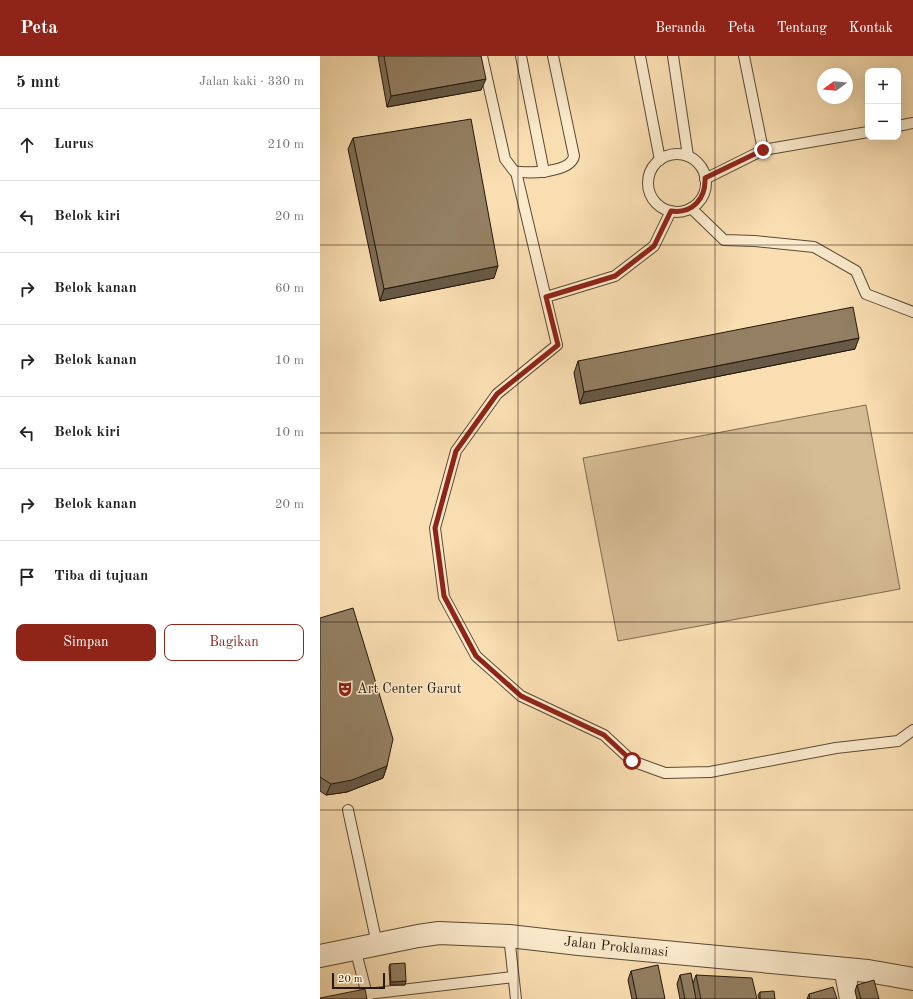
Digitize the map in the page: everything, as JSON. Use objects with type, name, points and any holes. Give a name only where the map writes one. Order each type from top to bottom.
[{"type":"street","name":"Jalan Proklamasi","points":[[320,956],[355,948],[439,933],[510,936],[595,946],[844,968],[913,979]]},
{"type":"street","points":[[844,968],[850,999]]},
{"type":"lane","points":[[482,56],[505,159],[510,168],[516,172],[544,172],[568,165],[574,160],[553,56]]},
{"type":"lane","points":[[521,56],[544,172]]},
{"type":"lane","points":[[640,56],[660,160]]},
{"type":"lane","points":[[673,56],[688,156]]},
{"type":"lane","points":[[744,56],[763,150]]},
{"type":"lane","points":[[901,125],[913,123]]},
{"type":"lane","points":[[705,178],[763,150],[865,133]]},
{"type":"lane","points":[[673,154],[688,156],[699,164],[705,178],[704,193],[699,202],[691,208],[681,212],[671,211],[662,207],[654,200],[649,187],[650,172],[660,160],[673,154]]},
{"type":"lane","points":[[516,172],[558,345],[497,394],[456,451],[435,528],[444,596],[476,656],[521,696],[604,735],[632,761],[665,772],[710,772],[836,748],[898,741],[913,730]]},
{"type":"lane","points":[[691,208],[724,240],[755,241],[814,247],[856,271],[866,294],[913,312]]},
{"type":"lane","points":[[546,297],[615,276],[654,246],[671,211]]},
{"type":"lane","points":[[348,810],[377,944]]},
{"type":"lane","points":[[510,936],[516,999]]},
{"type":"lane","points":[[355,948],[367,996],[513,977]]},
{"type":"shaded area","points":[[866,405],[900,589],[618,641],[583,458]]},
{"type":"building","points":[[384,56],[481,56],[486,79],[391,96]]},
{"type":"building","points":[[471,119],[498,266],[384,289],[353,138]]},
{"type":"building","points":[[853,307],[859,338],[584,392],[578,361]]},
{"type":"building","name":"Art Center Garut","points":[[353,608],[393,739],[387,766],[352,780],[331,784],[320,777],[320,618]]},
{"type":"building","points":[[405,963],[406,981],[391,982],[390,964]]},
{"type":"building","points":[[658,965],[665,999],[637,999],[631,971]]},
{"type":"building","points":[[691,973],[696,999],[685,999],[680,975]]},
{"type":"building","points":[[696,975],[752,978],[757,999],[701,999]]},
{"type":"building","points":[[874,980],[879,999],[861,999],[857,985]]},
{"type":"building","points":[[833,987],[837,999],[810,999],[809,994]]},
{"type":"building","points":[[365,989],[367,999],[320,999],[320,998]]},
{"type":"building","points":[[774,991],[775,999],[760,999],[760,992]]},
{"type":"place","name":"Art Center Garut","points":[[345,689]]},
{"type":"route","points":[[632,761],[604,735],[521,696],[476,656],[444,596],[435,528],[456,451],[497,394],[558,345],[546,297],[615,276],[654,246],[671,211],[681,212],[695,206],[699,202],[704,193],[706,184],[705,178],[763,150]]}]
